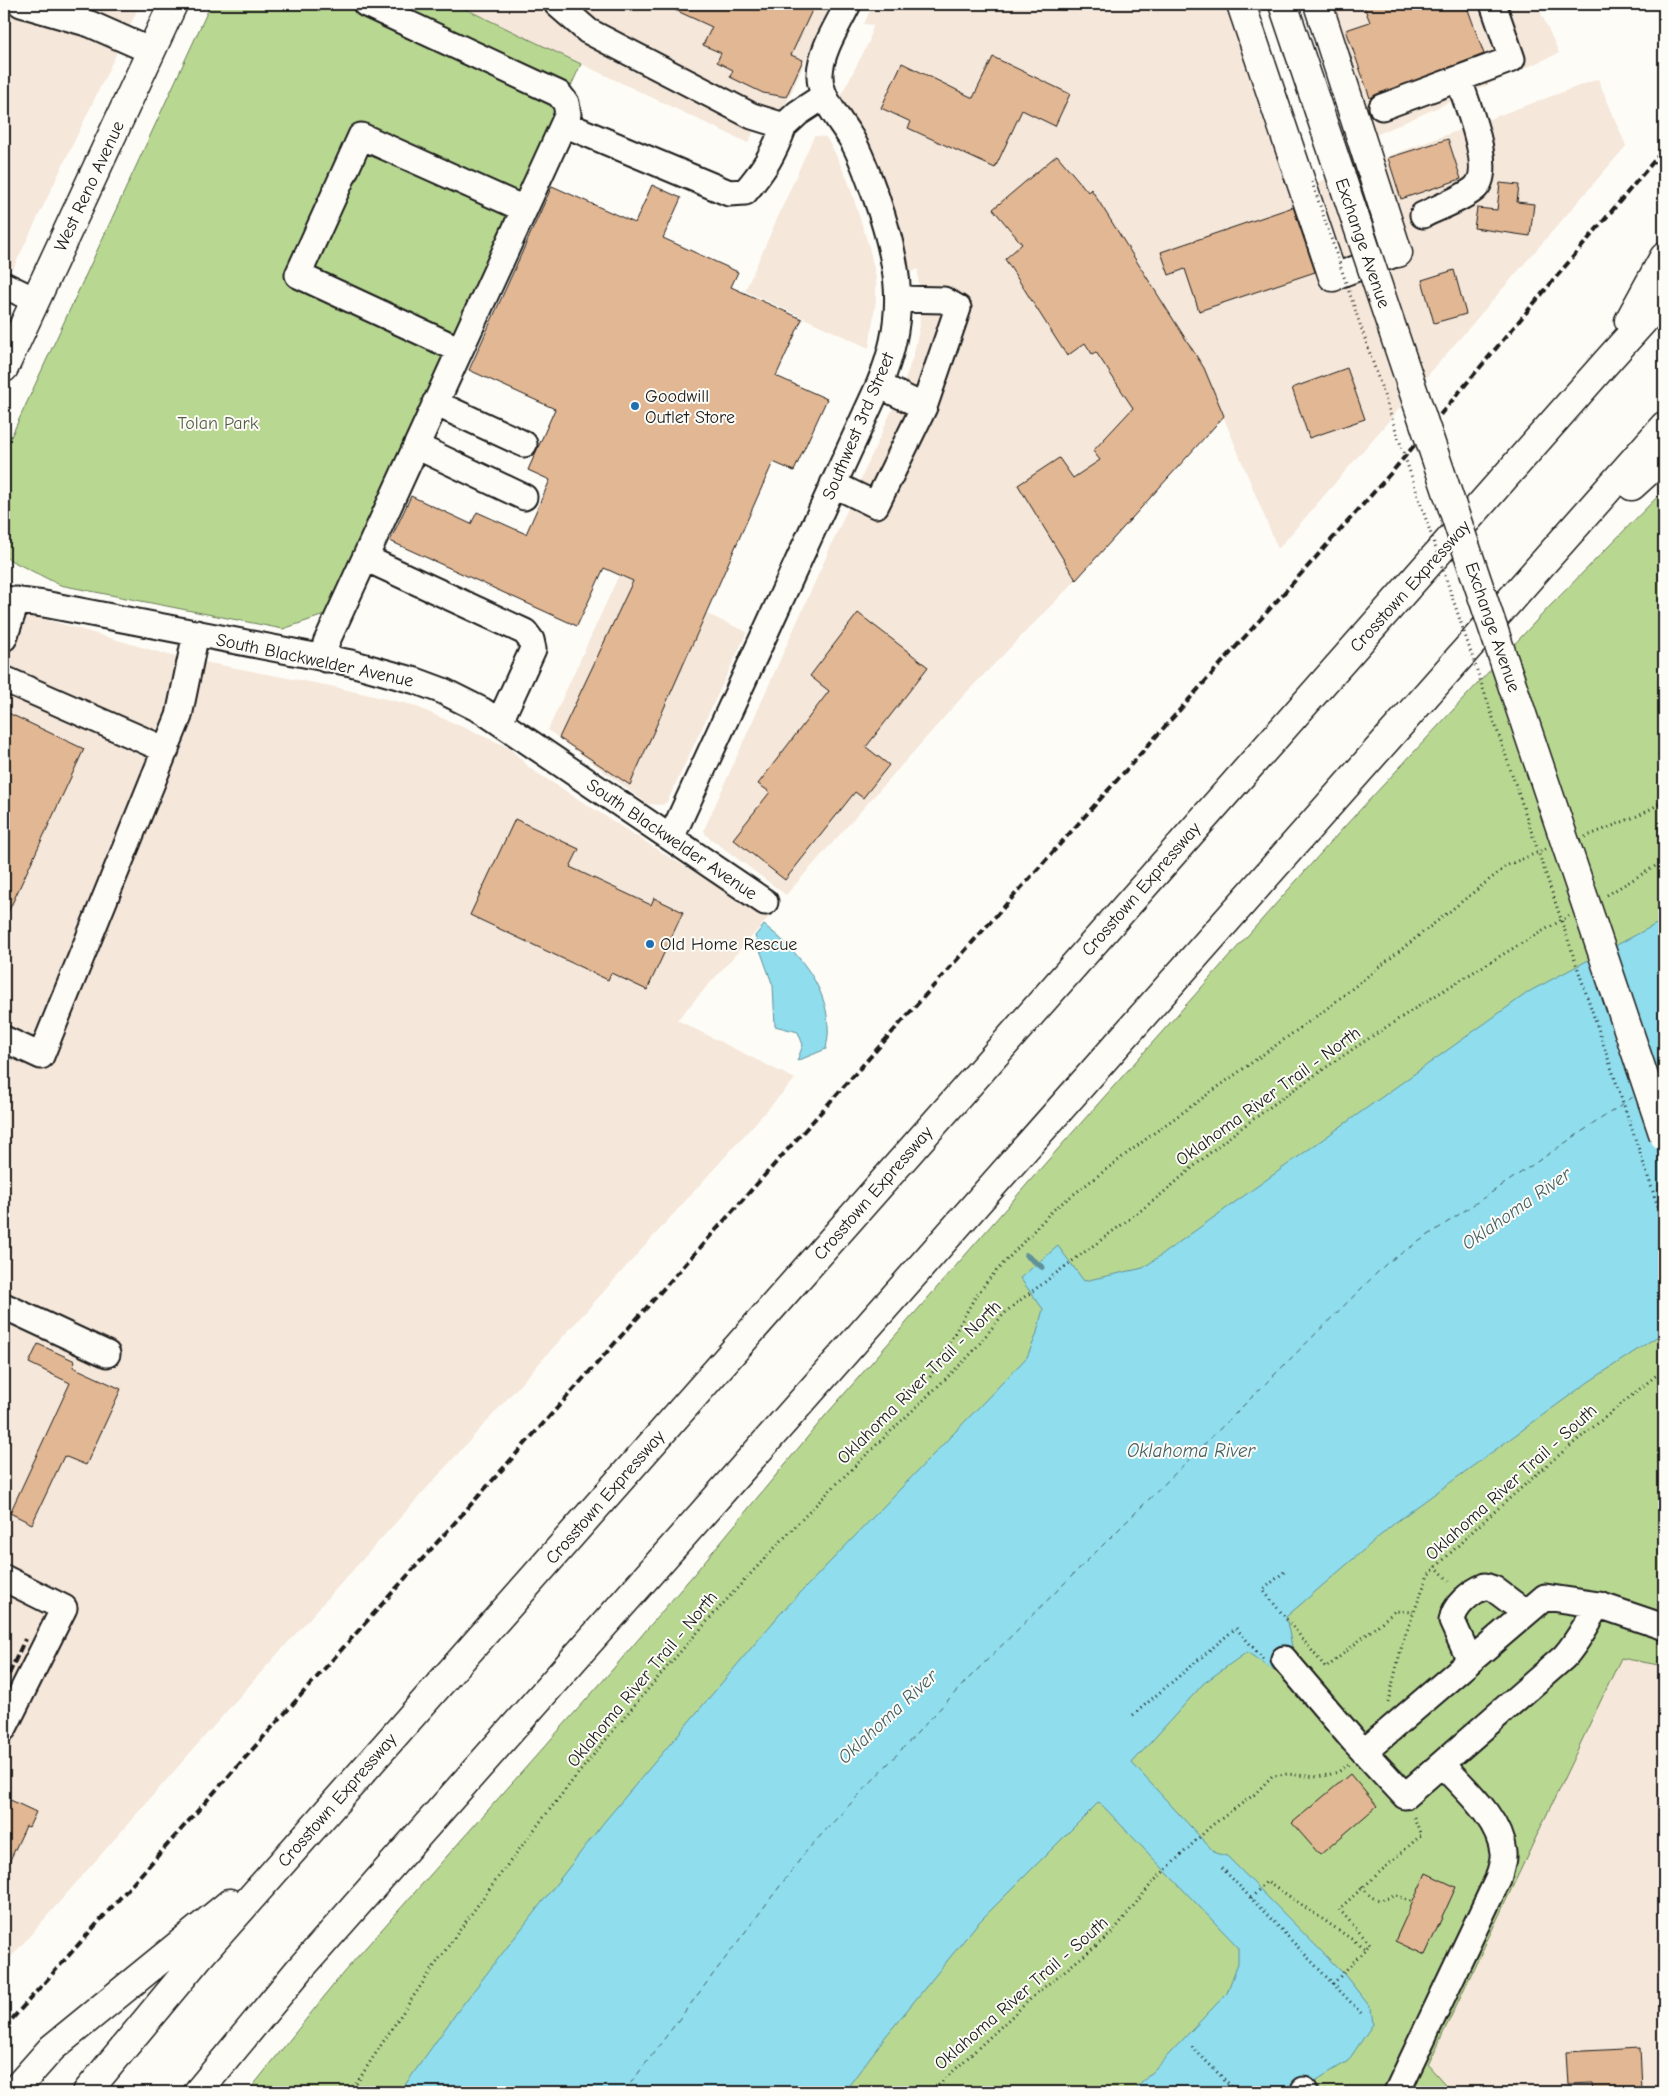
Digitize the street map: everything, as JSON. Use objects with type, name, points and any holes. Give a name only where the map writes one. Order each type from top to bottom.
[{"type":"main road","name":"West Reno Avenue","points":[[4,368],[173,4]]},
{"type":"main road","points":[[1241,4],[1333,277]]},
{"type":"main road","name":"Exchange Avenue","points":[[1283,4],[1664,1136]]},
{"type":"main road","points":[[1318,4],[1398,253]]},
{"type":"main road","points":[[1610,358],[1664,257]]},
{"type":"main road","name":"Crosstown Expressway","points":[[87,2092],[198,1958],[1664,298]]},
{"type":"main road","points":[[198,2092],[299,1970],[1664,426]]},
{"type":"main road","points":[[1517,592],[1664,456]]},
{"type":"main road","points":[[13,2092],[52,2048],[291,1853]]},
{"type":"main road","points":[[221,2092],[299,1970]]},
{"type":"street","points":[[20,4],[90,24],[151,51]]},
{"type":"street","points":[[325,659],[326,643],[568,114],[566,103],[559,94],[366,4]]},
{"type":"street","points":[[557,4],[588,31],[752,116],[784,126]]},
{"type":"street","name":"Southwest 3rd Street","points":[[671,838],[879,385],[893,344],[898,299],[896,268],[891,247],[868,174],[852,138],[824,96],[820,83],[821,67],[848,4]]},
{"type":"street","points":[[1382,107],[1512,59],[1493,4]]},
{"type":"street","points":[[1423,215],[1476,188],[1482,177],[1483,160],[1459,80]]},
{"type":"street","points":[[564,124],[729,193],[745,192],[759,176],[772,156],[784,126],[798,113],[824,96]]},
{"type":"street","points":[[460,350],[298,275],[361,136],[524,209]]},
{"type":"street","points":[[1333,277],[1398,253]]},
{"type":"street","points":[[4,285],[35,300]]},
{"type":"street","points":[[833,484],[876,505],[924,407],[958,308],[944,300],[898,299]]},
{"type":"street","points":[[879,385],[924,407]]},
{"type":"street","points":[[435,403],[524,444]]},
{"type":"street","points":[[416,446],[524,497]]},
{"type":"street","points":[[364,558],[525,632],[531,640],[533,649],[500,721]]},
{"type":"street","points":[[4,638],[8,595]]},
{"type":"street","name":"South Blackwelder Avenue","points":[[8,595],[44,604],[371,668],[416,681],[468,703],[500,721],[765,902]]},
{"type":"street","points":[[4,1039],[41,1056],[179,716],[196,633]]},
{"type":"street","points":[[4,679],[166,750]]},
{"type":"street","points":[[4,1306],[107,1354]]},
{"type":"street","points":[[4,1578],[64,1608],[4,1728]]},
{"type":"street","points":[[1470,1661],[1452,1620],[1457,1607],[1476,1590],[1485,1586],[1494,1589],[1526,1613]]},
{"type":"street","points":[[1364,1752],[1396,1722],[1545,1597],[1599,1605],[1664,1627]]},
{"type":"street","points":[[1276,1661],[1405,1796],[1564,1657],[1573,1648],[1585,1625],[1599,1605]]},
{"type":"street","points":[[1396,2092],[1498,1879],[1504,1854],[1500,1839],[1488,1816],[1442,1764]]},
{"type":"path","points":[[1312,182],[1664,1224]]},
{"type":"path","points":[[1576,840],[1642,814],[1664,801]]},
{"type":"path","points":[[930,1377],[974,1299],[1024,1238],[1053,1210],[1147,1138],[1325,1010],[1508,865],[1548,848]]},
{"type":"path","points":[[1602,898],[1664,861]]},
{"type":"path","name":"Oklahoma River Trail - North","points":[[351,2092],[403,2010],[456,1936],[536,1829],[623,1720],[778,1545],[971,1353],[1008,1311],[1085,1249],[1147,1205],[1239,1129],[1311,1077],[1496,957],[1571,915]]},
{"type":"path","name":"Oklahoma River Trail - South","points":[[1396,1722],[1388,1702],[1402,1641],[1423,1584],[1435,1566],[1553,1460],[1664,1369]]},
{"type":"path","points":[[1284,1572],[1263,1590],[1326,1668],[1395,1611],[1413,1612]]},
{"type":"path","points":[[1133,1715],[1236,1628],[1276,1661]]},
{"type":"path","name":"Oklahoma River Trail - South","points":[[931,2092],[1038,1992],[1111,1934],[1153,1882],[1211,1826],[1255,1794],[1272,1776],[1287,1774],[1317,1777],[1328,1775],[1345,1768],[1364,1752]]},
{"type":"path","points":[[1333,1984],[1370,1944],[1339,1909],[1421,1835],[1405,1796]]},
{"type":"path","points":[[1222,1868],[1361,2014]]},
{"type":"path","points":[[1251,1898],[1267,1881],[1366,1949]]},
{"type":"path","points":[[1362,1887],[1375,1900],[1381,1901],[1396,1895],[1413,1902]]},
{"type":"path","points":[[1192,2047],[1237,2092]]},
{"type":"shaded area","points":[[4,4],[140,4],[13,269],[4,265]]},
{"type":"shaded area","points":[[455,4],[831,4],[782,113],[762,114],[748,143]]},
{"type":"shaded area","points":[[873,4],[1231,4],[1294,191],[1598,79],[1626,146],[1278,549],[1223,416],[1076,580],[964,695],[786,895],[706,835],[704,830],[904,383],[914,353],[920,325],[918,269],[907,274],[839,99],[869,42],[873,25],[864,24]]},
{"type":"shaded area","points":[[1333,4],[1537,4],[1559,53],[1376,135]]},
{"type":"shaded area","points":[[814,136],[826,137],[835,153],[848,181],[869,247],[876,278],[876,299],[869,348],[745,291]]},
{"type":"shaded area","points":[[619,575],[747,632],[667,802],[662,805],[648,804],[548,730]]},
{"type":"shaded area","points":[[4,615],[38,617],[172,656],[330,686],[412,705],[508,747],[531,769],[666,855],[769,917],[677,1020],[795,1079],[254,1680],[4,1965]]},
{"type":"shaded area","points":[[1621,1658],[1664,1666],[1664,2092],[1452,2092],[1428,2065]]},
{"type":"green space","name":"Tolan Park","points":[[211,4],[455,4],[581,64],[330,613],[283,629],[60,585],[4,557],[4,452]]},
{"type":"green space","points":[[1664,490],[1664,1666],[1621,1658],[1428,2065],[1452,2092],[248,2092],[343,1973],[601,1683],[825,1416],[1042,1167],[1345,826],[1550,606]]},
{"type":"water","name":"Oklahoma River","points":[[1664,920],[1664,1332],[1587,1383],[1396,1522],[1286,1617],[1293,1651],[1273,1670],[1247,1652],[1204,1683],[1132,1763],[1215,1853],[1227,1856],[1344,1974],[1371,2008],[1373,2024],[1348,2061],[1297,2092],[1133,2092],[1227,1993],[1238,1963],[1238,1947],[1099,1802],[978,1923],[886,2036],[844,2092],[400,2092],[457,2012],[604,1822],[780,1614],[1027,1357],[1036,1336],[1043,1309],[1020,1278],[1058,1246],[1084,1281],[1143,1268],[1530,991]]},
{"type":"water","points":[[764,925],[798,956],[815,982],[822,996],[826,1011],[828,1032],[826,1049],[797,1061],[803,1045],[798,1032],[775,1026],[773,986],[755,936]]},
{"type":"building","points":[[662,4],[815,4],[791,55],[803,60],[786,97],[763,93],[730,77],[733,70],[717,62],[721,53],[703,45],[712,27]]},
{"type":"building","points":[[1363,4],[1466,4],[1484,54],[1370,98],[1346,30],[1370,22]]},
{"type":"building","points":[[993,57],[1070,94],[1055,126],[1022,110],[995,168],[908,128],[911,122],[881,108],[902,63],[973,98]]},
{"type":"building","points":[[1448,139],[1461,179],[1401,199],[1388,158]]},
{"type":"building","points":[[1057,155],[1088,192],[1091,189],[1204,368],[1224,416],[1076,580],[1018,485],[1059,458],[1073,478],[1100,460],[1093,451],[1133,408],[1096,352],[1092,354],[1085,343],[1067,356],[1005,259],[1022,244],[993,209]]},
{"type":"building","points":[[1500,183],[1519,185],[1517,202],[1534,204],[1530,236],[1474,228],[1477,208],[1497,210]]},
{"type":"building","points":[[652,185],[681,198],[663,238],[738,272],[731,287],[802,319],[776,376],[827,399],[794,471],[773,462],[630,785],[559,738],[633,581],[604,568],[577,626],[390,541],[411,496],[471,524],[477,512],[526,534],[550,480],[528,470],[555,409],[469,370],[552,186],[635,223]]},
{"type":"building","points":[[1293,207],[1315,272],[1199,311],[1185,269],[1169,275],[1161,252]]},
{"type":"building","points":[[1454,270],[1466,314],[1434,323],[1422,280]]},
{"type":"building","points":[[1347,368],[1365,419],[1309,438],[1292,388]]},
{"type":"building","points":[[858,613],[928,667],[866,747],[889,765],[863,798],[855,792],[785,880],[733,839],[770,792],[758,784],[829,691],[810,676]]},
{"type":"building","points":[[4,711],[84,749],[4,921]]},
{"type":"building","points":[[515,819],[579,849],[570,867],[651,905],[654,898],[683,912],[647,990],[611,973],[608,980],[470,915]]},
{"type":"building","points":[[38,1344],[75,1361],[73,1367],[121,1389],[86,1465],[64,1456],[32,1524],[10,1513],[70,1383],[29,1363]]},
{"type":"building","points":[[1350,1774],[1377,1806],[1320,1855],[1292,1823]]},
{"type":"building","points":[[4,1797],[36,1812],[29,1827],[26,1826],[4,1873]]},
{"type":"building","points":[[1426,1873],[1456,1887],[1425,1955],[1395,1941]]},
{"type":"building","points":[[1640,2048],[1642,2089],[1593,2092],[1592,2084],[1568,2085],[1566,2052]]},
{"type":"waterway","points":[[1026,1255],[1042,1267]]},
{"type":"ferry route","points":[[1658,1080],[1664,1076]]},
{"type":"ferry route","points":[[624,2092],[808,1849],[966,1681],[1387,1263],[1636,1095]]},
{"type":"railway","points":[[4,2028],[1391,473],[1664,149]]},
{"type":"railway","points":[[4,1685],[25,1639]]},
{"type":"place","name":"Goodwill Outlet Store","points":[[635,406]]},
{"type":"place","name":"Old Home Rescue","points":[[650,944]]}]
